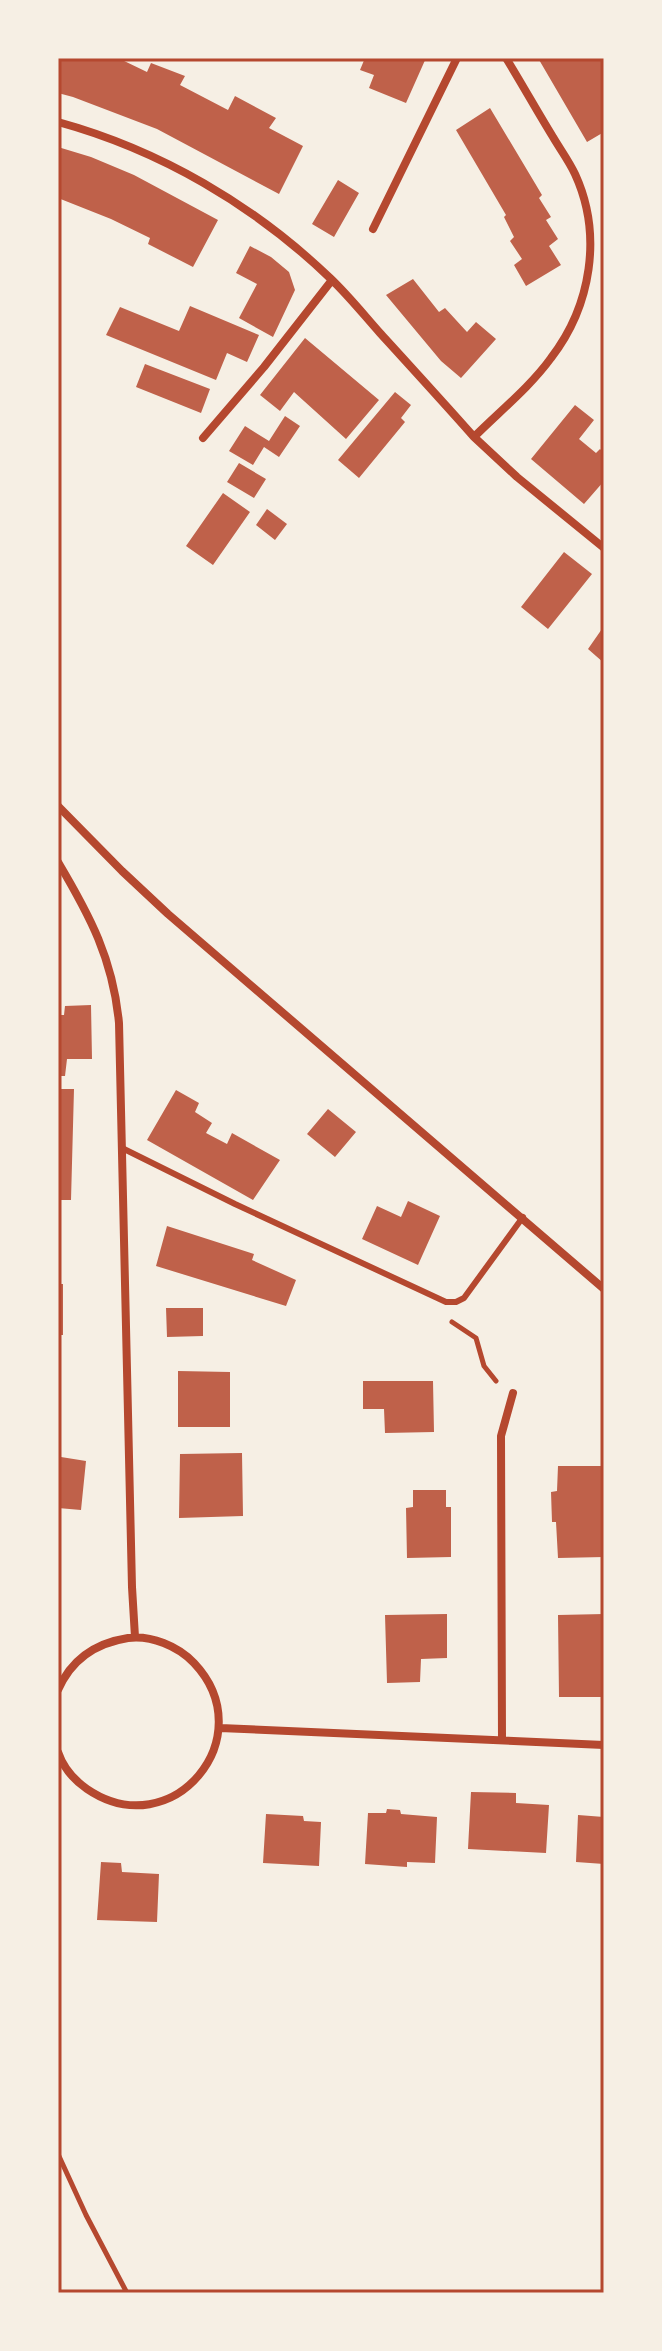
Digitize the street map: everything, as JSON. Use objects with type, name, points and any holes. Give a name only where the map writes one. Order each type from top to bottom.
[{"type":"street","points":[[373,229],[457,58]]},
{"type":"street","points":[[474,437],[549,362],[567,336],[581,307],[588,278],[590,240],[587,209],[575,174],[506,58]]},
{"type":"street","points":[[58,122],[91,131],[197,178],[288,241],[332,280],[474,437],[517,477],[604,548]]},
{"type":"street","points":[[203,438],[332,280]]},
{"type":"street","points":[[58,806],[168,914],[604,1289]]},
{"type":"street","points":[[58,862],[103,947],[116,991],[135,1637]]},
{"type":"street","points":[[502,1740],[501,1436],[513,1393]]},
{"type":"street","points":[[58,1690],[72,1667],[90,1651],[111,1641],[135,1637],[162,1642],[187,1655],[206,1675],[217,1700],[220,1728],[213,1754],[199,1777],[179,1794],[154,1804],[127,1806],[101,1798],[78,1783],[58,1752]]},
{"type":"street","points":[[220,1728],[604,1745]]},
{"type":"lane","points":[[122,1148],[446,1302],[464,1298],[523,1217]]},
{"type":"path","points":[[456,1302],[452,1321],[476,1338],[484,1366],[493,1379],[513,1393]]},
{"type":"path","points":[[58,2154],[127,2293]]},
{"type":"building","points":[[58,58],[118,58],[147,72],[151,63],[185,76],[180,85],[228,110],[235,96],[276,118],[269,128],[303,146],[279,194],[157,129],[58,93]]},
{"type":"building","points":[[365,58],[426,58],[406,103],[369,88],[374,75],[360,70]]},
{"type":"building","points":[[538,58],[604,58],[604,132],[587,142]]},
{"type":"building","points":[[490,108],[542,195],[539,198],[551,217],[546,220],[558,239],[549,246],[561,265],[526,286],[514,265],[522,259],[510,241],[514,237],[504,217],[506,215],[456,130]]},
{"type":"building","points":[[58,147],[134,175],[218,220],[193,267],[148,244],[150,238],[58,198]]},
{"type":"building","points":[[338,180],[359,193],[334,237],[312,224]]},
{"type":"building","points":[[250,246],[271,257],[289,272],[295,290],[273,337],[239,318],[257,284],[236,273]]},
{"type":"building","points":[[413,279],[439,312],[445,308],[467,332],[476,322],[496,339],[461,378],[441,361],[386,295]]},
{"type":"building","points":[[190,306],[259,335],[247,362],[227,353],[216,380],[106,335],[120,307],[179,331]]},
{"type":"building","points":[[305,338],[379,400],[346,439],[294,392],[280,411],[260,395]]},
{"type":"building","points":[[145,364],[210,389],[201,413],[136,387]]},
{"type":"building","points":[[395,392],[411,405],[401,418],[405,422],[359,478],[338,460]]},
{"type":"building","points":[[575,405],[594,420],[579,439],[596,453],[600,449],[604,453],[604,481],[584,504],[531,459]]},
{"type":"building","points":[[285,416],[300,426],[279,457],[264,447],[253,465],[229,451],[245,426],[269,441]]},
{"type":"building","points":[[239,463],[266,479],[254,498],[227,482]]},
{"type":"building","points":[[223,493],[250,512],[213,565],[186,546]]},
{"type":"building","points":[[267,509],[287,524],[275,540],[256,525]]},
{"type":"building","points":[[564,552],[592,574],[548,629],[521,607]]},
{"type":"building","points":[[604,626],[604,663],[588,649]]},
{"type":"building","points":[[91,1005],[92,1059],[67,1059],[65,1076],[58,1076],[58,1015],[64,1015],[65,1006]]},
{"type":"building","points":[[58,1089],[74,1089],[71,1200],[58,1200]]},
{"type":"building","points":[[176,1090],[199,1103],[195,1112],[212,1123],[206,1133],[227,1144],[232,1133],[280,1160],[253,1200],[147,1140]]},
{"type":"building","points":[[328,1109],[356,1132],[335,1157],[307,1134]]},
{"type":"building","points":[[408,1201],[440,1216],[418,1265],[362,1239],[377,1206],[401,1217]]},
{"type":"building","points":[[167,1226],[254,1254],[252,1260],[296,1280],[286,1306],[156,1266]]},
{"type":"building","points":[[58,1284],[63,1284],[63,1335],[58,1335]]},
{"type":"building","points":[[166,1308],[203,1308],[203,1336],[167,1337]]},
{"type":"building","points":[[178,1371],[230,1372],[230,1427],[178,1427]]},
{"type":"building","points":[[363,1381],[433,1381],[434,1432],[385,1433],[384,1409],[363,1409]]},
{"type":"building","points":[[242,1453],[243,1516],[179,1518],[180,1454]]},
{"type":"building","points":[[61,1457],[86,1461],[81,1510],[58,1508],[58,1466]]},
{"type":"building","points":[[558,1466],[604,1466],[604,1557],[558,1558],[551,1492],[557,1491]]},
{"type":"building","points":[[413,1490],[446,1490],[446,1507],[451,1507],[451,1557],[407,1558],[406,1508],[413,1507]]},
{"type":"building","points":[[447,1614],[447,1658],[421,1659],[420,1682],[387,1683],[385,1615]]},
{"type":"building","points":[[604,1614],[604,1697],[559,1697],[558,1615]]},
{"type":"building","points":[[471,1792],[516,1793],[516,1803],[549,1805],[546,1853],[468,1849]]},
{"type":"building","points":[[387,1809],[400,1810],[401,1814],[437,1817],[435,1863],[407,1862],[407,1867],[365,1864],[368,1813],[386,1813]]},
{"type":"building","points":[[266,1814],[303,1816],[304,1821],[321,1822],[319,1866],[263,1863]]},
{"type":"building","points":[[578,1815],[604,1817],[604,1864],[576,1862]]},
{"type":"building","points":[[101,1862],[121,1863],[122,1872],[159,1874],[157,1922],[97,1920]]}]
